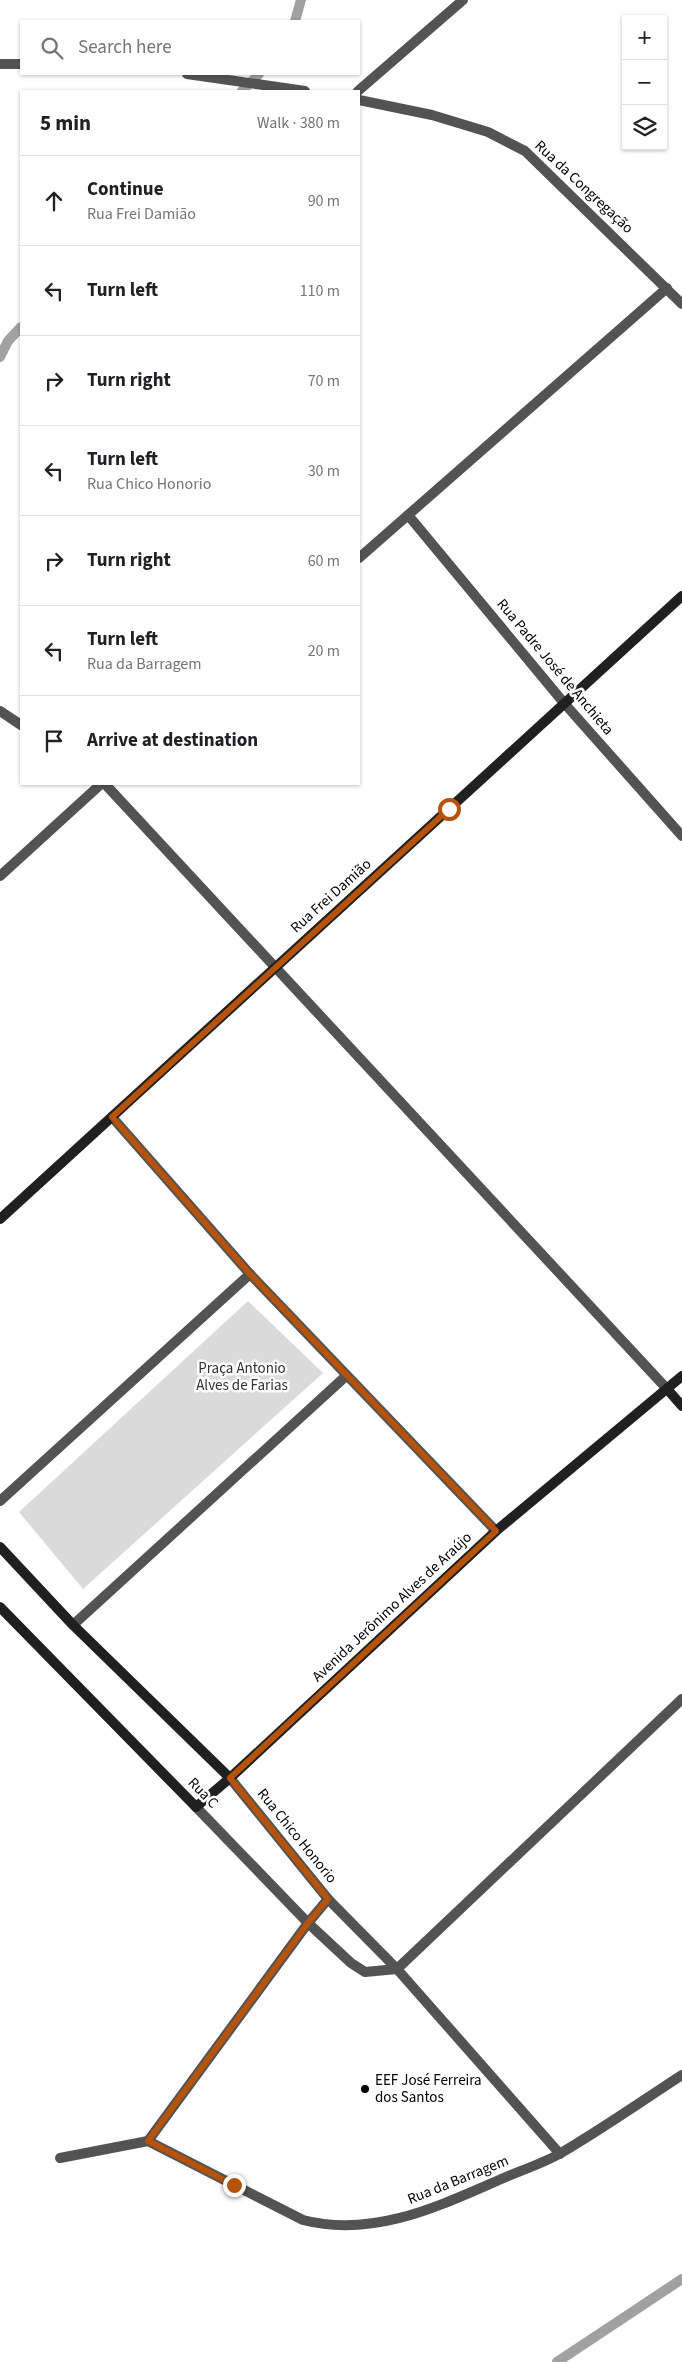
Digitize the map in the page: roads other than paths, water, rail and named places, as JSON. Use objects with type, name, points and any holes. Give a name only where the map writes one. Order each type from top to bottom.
[{"type":"street","points":[[359,90],[463,0]]},
{"type":"street","points":[[0,64],[20,64]]},
{"type":"street","points":[[194,75],[298,90]]},
{"type":"street","name":"Rua da Congregação","points":[[360,100],[432,115],[488,132],[525,151],[682,304]]},
{"type":"street","points":[[360,557],[667,288]]},
{"type":"street","name":"Rua Padre José de Anchieta","points":[[408,515],[564,703],[682,836]]},
{"type":"street","name":"Rua Frei Damião","points":[[0,1219],[682,596]]},
{"type":"street","points":[[0,710],[20,724]]},
{"type":"street","points":[[0,876],[100,785]]},
{"type":"street","points":[[106,785],[276,966],[682,1406]]},
{"type":"street","points":[[112,1117],[250,1274],[496,1531]]},
{"type":"street","points":[[0,1501],[250,1274]]},
{"type":"street","points":[[73,1625],[346,1376]]},
{"type":"street","name":"Avenida Jerônimo Alves de Araújo","points":[[196,1807],[230,1778],[496,1531],[668,1390],[682,1376]]},
{"type":"street","name":"Rua Chico Honorio","points":[[0,1547],[73,1625],[230,1778],[328,1899],[398,1969],[560,2154]]},
{"type":"street","name":"Rua C","points":[[0,1607],[308,1923],[351,1963],[365,1972],[398,1969]]},
{"type":"street","points":[[398,1969],[682,1698]]},
{"type":"street","points":[[60,2158],[148,2141],[308,1923],[328,1899]]},
{"type":"street","name":"Rua da Barragem","points":[[148,2141],[303,2220],[344,2226],[398,2219],[426,2211],[560,2154],[682,2075]]},
{"type":"waterway","points":[[295,20],[301,0]]},
{"type":"waterway","points":[[243,90],[258,75]]},
{"type":"waterway","points":[[0,357],[8,341],[20,328]]},
{"type":"waterway","points":[[557,2362],[682,2279]]},
{"type":"place","name":"EEF José Ferreira dos Santos","points":[[365,2089]]},
{"type":"park label","name":"Praça Antonio Alves de Farias","points":[[242,1376]]}]
